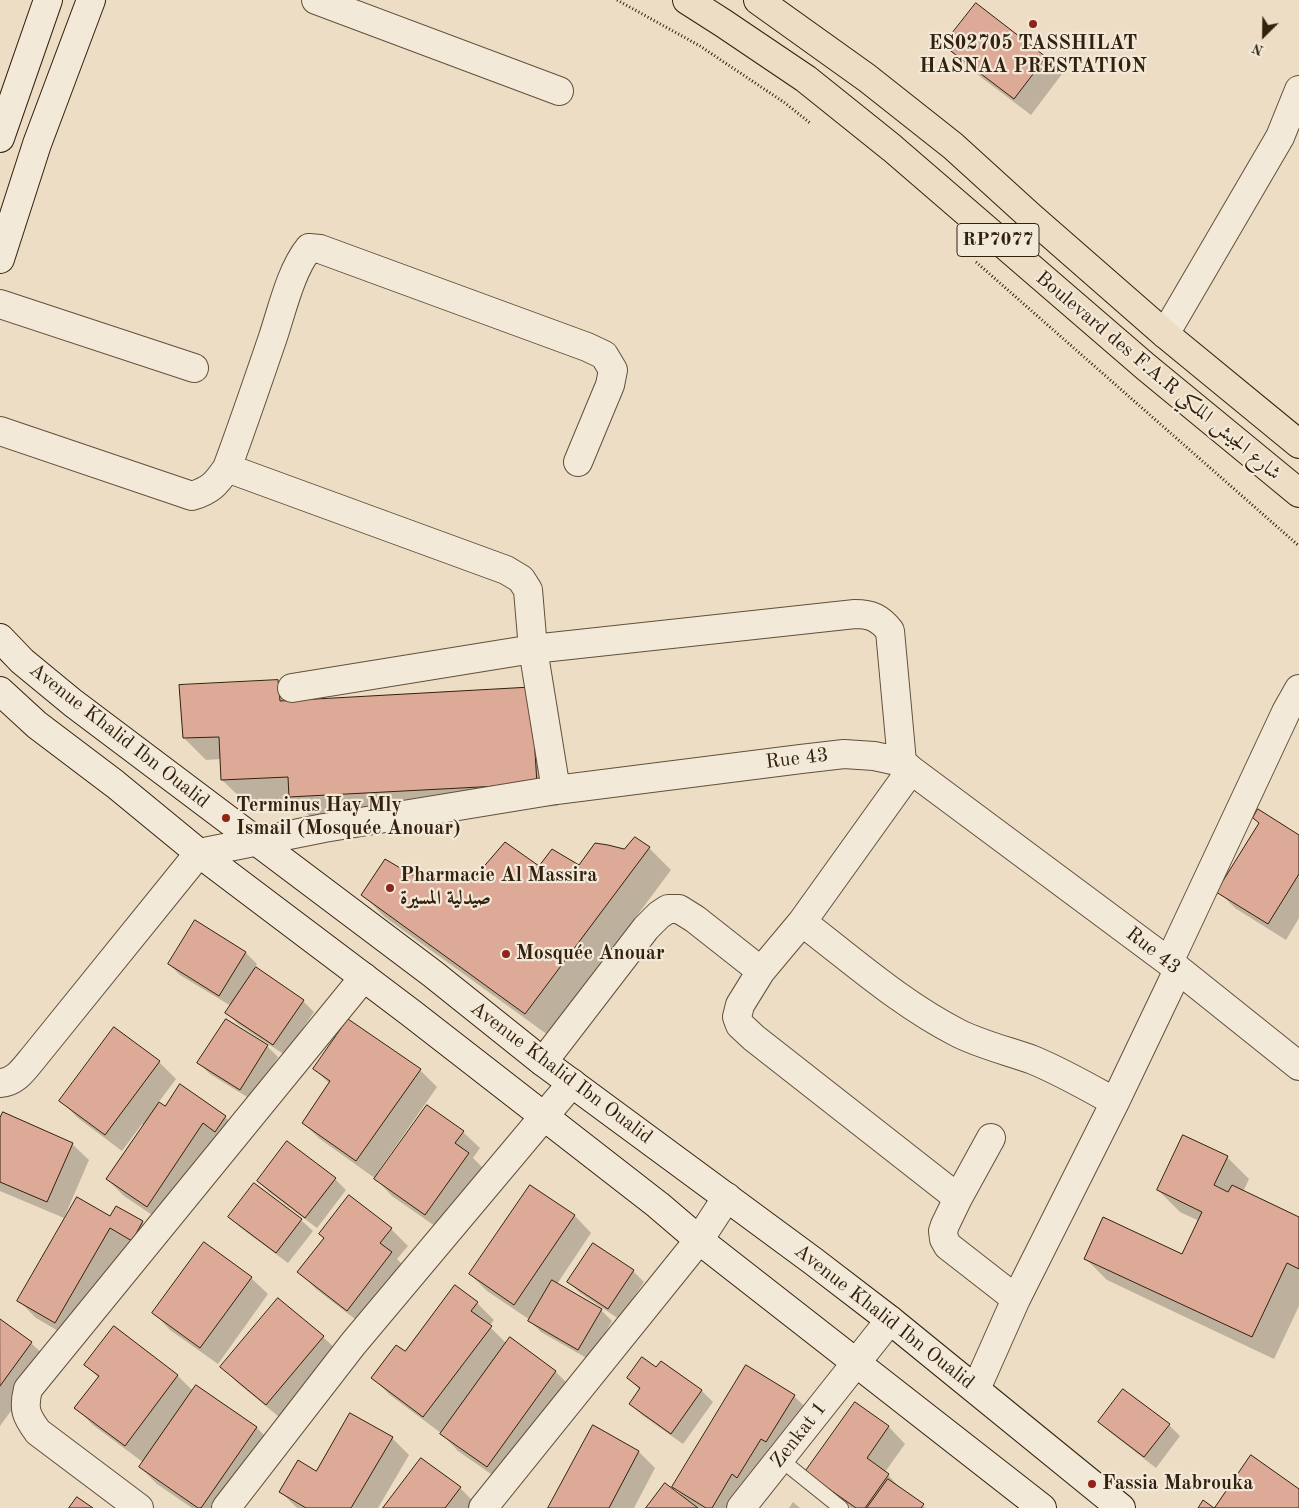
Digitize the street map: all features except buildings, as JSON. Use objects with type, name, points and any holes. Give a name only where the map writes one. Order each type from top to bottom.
[{"type":"main road","name":"Boulevard des F.A.R شارع الجيش الملكي","points":[[687,0],[806,79],[884,142],[1146,367],[1299,493]]},
{"type":"main road","name":"Boulevard des F.A.R شارع الجيش الملكي","points":[[758,0],[867,78],[953,146],[1165,334],[1299,444]]},
{"type":"street","points":[[0,138],[48,0]]},
{"type":"street","points":[[0,259],[37,144],[91,0]]},
{"type":"street","points":[[316,0],[558,91]]},
{"type":"street","points":[[1165,334],[1280,137],[1299,90]]},
{"type":"street","points":[[0,431],[192,496],[205,492],[215,485],[227,468],[292,280],[301,258],[309,248],[320,249],[587,347],[604,355],[613,370],[610,385],[578,462]]},
{"type":"street","points":[[0,304],[194,368]]},
{"type":"street","points":[[227,468],[506,570],[520,579],[528,590],[533,649],[556,790]]},
{"type":"street","points":[[292,688],[533,649],[855,614],[875,616],[890,631],[907,766],[802,922],[761,971],[740,1005],[737,1017],[740,1025],[754,1038],[958,1198]]},
{"type":"street","name":"Avenue Khalid Ibn Oualid","points":[[0,638],[22,661],[73,702],[433,974],[543,1062],[813,1260],[976,1389],[1121,1508]]},
{"type":"street","points":[[976,1389],[1016,1299],[1115,1102],[1282,721],[1299,689]]},
{"type":"street","name":"Avenue Khalid Ibn Oualid","points":[[0,691],[37,725],[115,784],[199,853],[544,1116],[658,1205],[699,1240],[1042,1508]]},
{"type":"street","name":"Rue 43","points":[[199,853],[324,828],[556,790],[844,754],[874,756],[907,766],[1174,966],[1299,1066]]},
{"type":"street","points":[[0,1083],[8,1083],[19,1074],[199,853]]},
{"type":"street","points":[[543,1062],[646,928],[658,915],[668,909],[678,909],[695,920],[761,971]]},
{"type":"street","points":[[802,922],[905,1001],[936,1020],[959,1033],[1061,1072],[1115,1102]]},
{"type":"street","points":[[139,1508],[38,1432],[28,1420],[24,1404],[28,1389],[364,977]]},
{"type":"street","points":[[226,1508],[353,1344],[572,1083]]},
{"type":"street","points":[[991,1138],[944,1225],[944,1239],[948,1246],[1016,1299]]},
{"type":"street","points":[[483,1508],[699,1240],[727,1197]]},
{"type":"street","name":"Zenkat 1","points":[[741,1508],[890,1320]]},
{"type":"lane","points":[[780,1459],[841,1508]]},
{"type":"path","points":[[617,0],[700,46],[785,103],[816,127]]},
{"type":"path","points":[[973,259],[1299,546]]},
{"type":"place","name":"ES02705 TASSHILAT HASNAA PRESTATION","points":[[1033,24]]},
{"type":"place","name":"Terminus Hay Mly Ismail (Mosquée Anouar)","points":[[226,818]]},
{"type":"place","name":"Pharmacie Al Massira صيدلية المسيرة","points":[[390,888]]},
{"type":"place","name":"Mosquée Anouar","points":[[506,954]]},
{"type":"place","name":"Fassia Mabrouka","points":[[1092,1484]]}]
